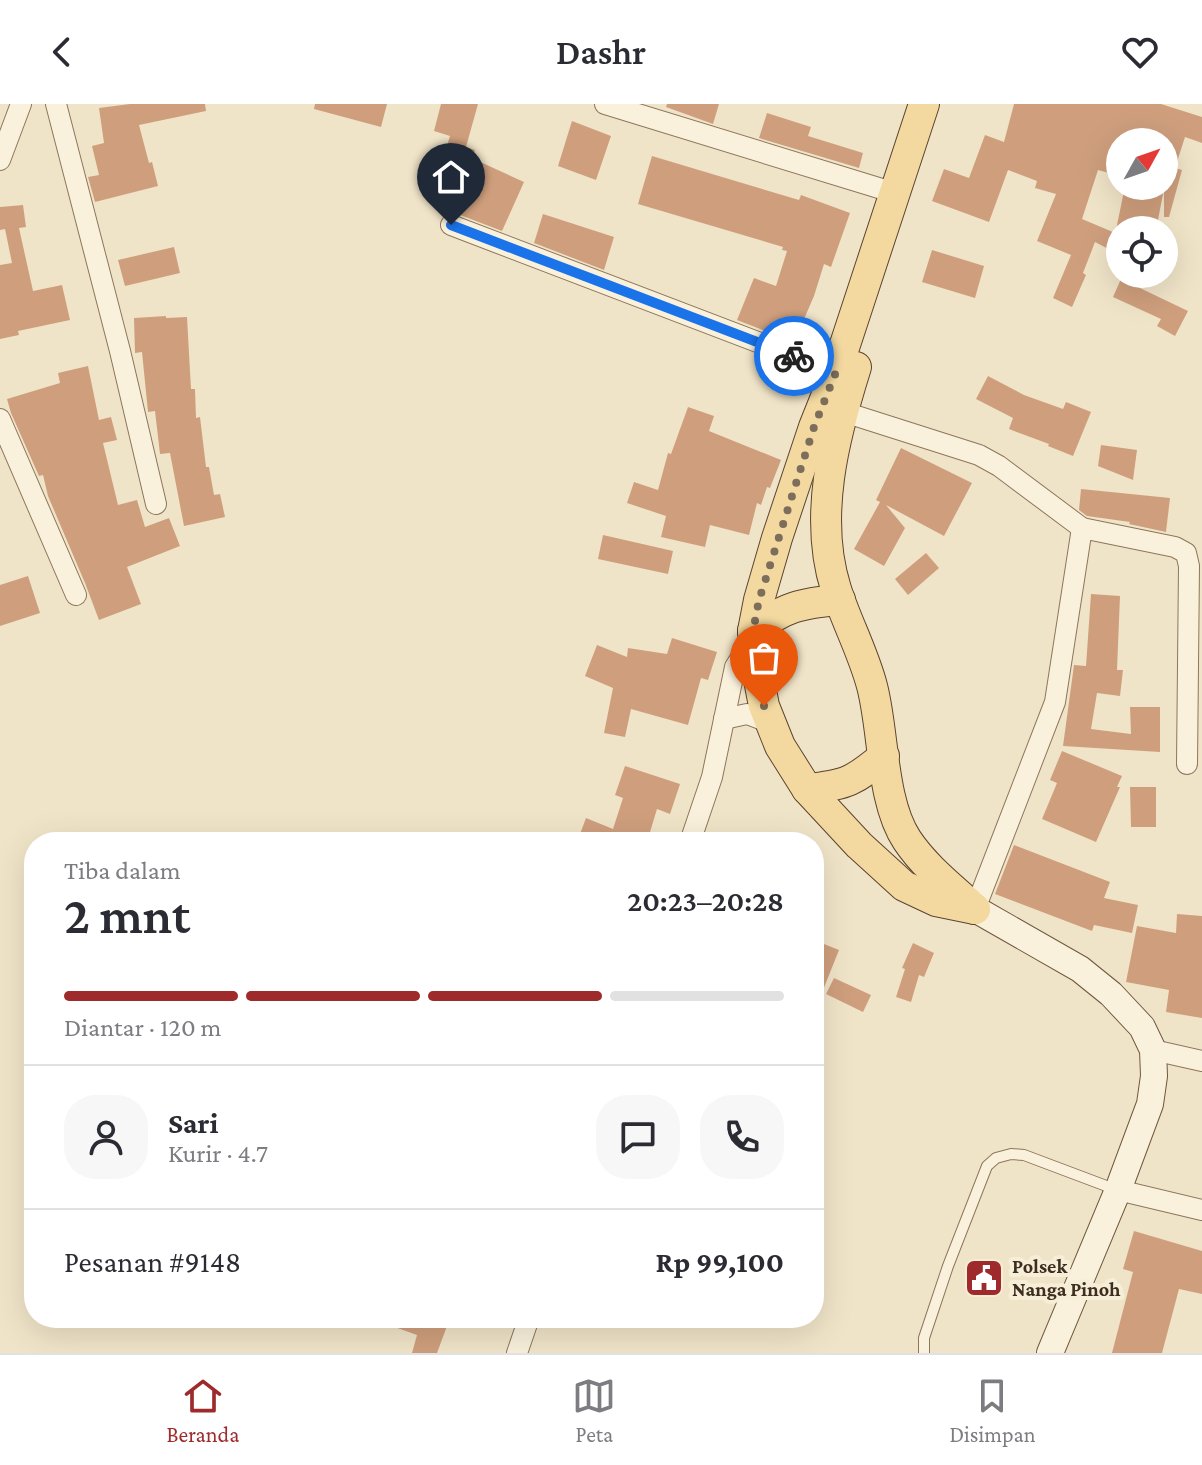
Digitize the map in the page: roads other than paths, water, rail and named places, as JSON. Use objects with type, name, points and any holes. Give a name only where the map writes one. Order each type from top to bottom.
[{"type":"main road","points":[[924,104],[836,372],[777,538],[759,600],[754,641],[764,706],[780,746],[807,789],[859,845],[904,886],[936,901],[975,909]]},
{"type":"main road","points":[[943,104],[879,295],[836,437],[824,519],[827,555],[872,686],[887,780],[905,837],[922,861],[975,909],[1080,969],[1111,994],[1142,1027],[1153,1050],[1154,1076],[1150,1104],[1050,1353]]},
{"type":"main road","points":[[754,641],[791,607],[807,602],[840,600]]},
{"type":"main road","points":[[807,789],[833,787],[859,777],[884,756]]},
{"type":"street","points":[[0,160],[21,104]]},
{"type":"street","points":[[56,104],[156,504]]},
{"type":"street","points":[[605,104],[895,193]]},
{"type":"street","points":[[451,225],[836,372]]},
{"type":"street","points":[[844,412],[979,455],[999,466],[1082,528],[1175,547],[1186,553],[1189,566],[1187,764]]},
{"type":"street","points":[[0,419],[76,595]]},
{"type":"street","points":[[975,909],[1055,702],[1082,528]]},
{"type":"street","points":[[693,832],[712,777],[735,667],[754,641]]},
{"type":"street","points":[[724,719],[747,714],[771,723]]},
{"type":"street","points":[[1153,1050],[1202,1061]]},
{"type":"street","points":[[1118,1190],[1202,1210]]},
{"type":"street","points":[[517,1353],[526,1328]]},
{"type":"lane","points":[[924,1353],[924,1338],[948,1266],[980,1181],[987,1166],[996,1158],[1024,1155],[1118,1190]]},
{"type":"place","name":"Polsek Nanga Pinoh","points":[[984,1278]]}]
